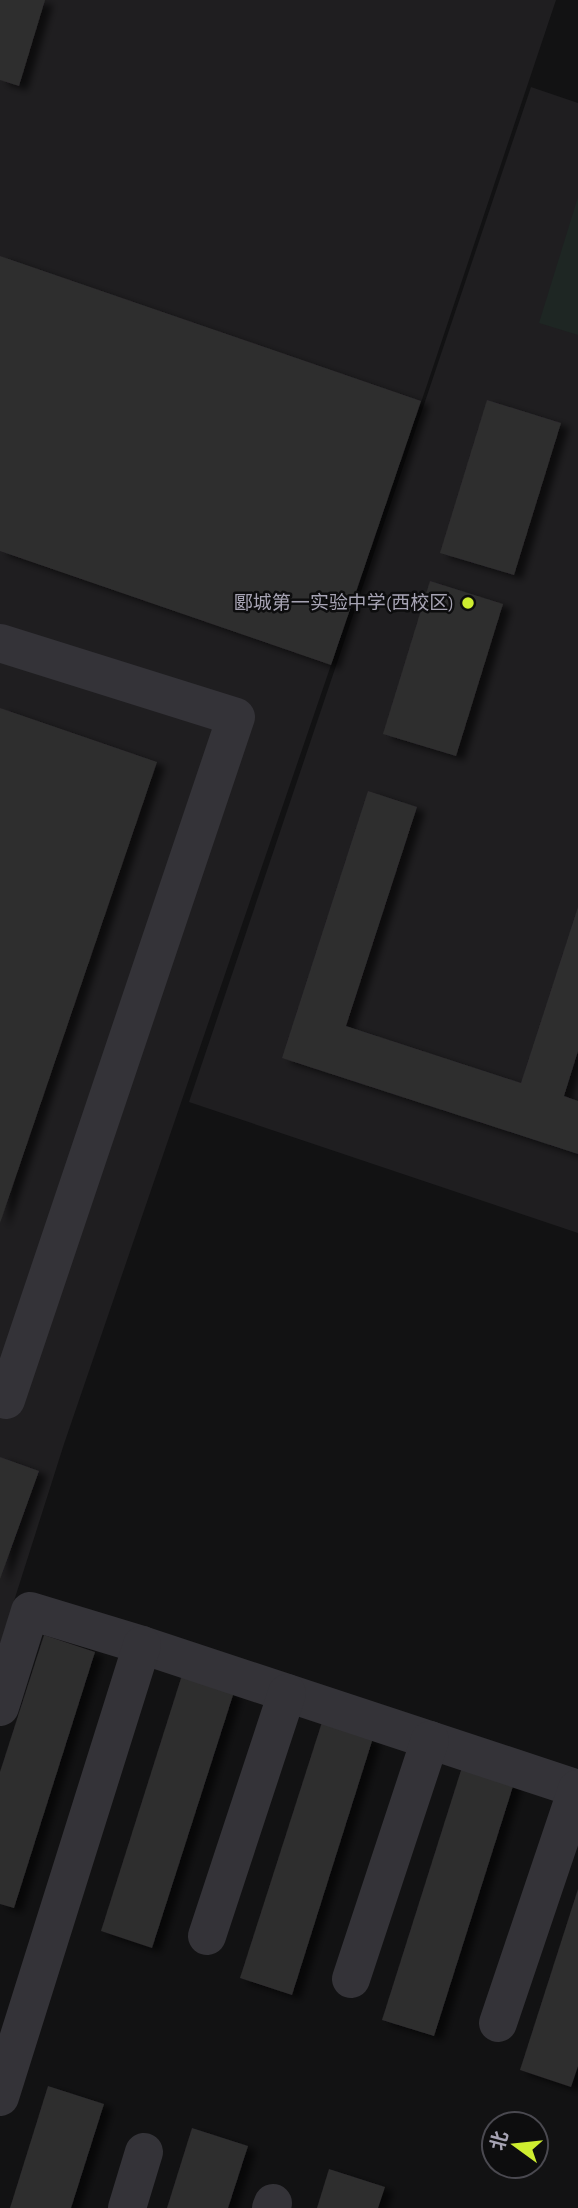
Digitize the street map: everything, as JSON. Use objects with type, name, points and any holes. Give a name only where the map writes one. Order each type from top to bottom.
[{"type":"street","points":[[0,643],[236,718],[6,1400],[0,1398]]},
{"type":"street","points":[[0,1707],[30,1611],[142,1645],[578,1789],[498,2023]]},
{"type":"street","points":[[0,2096],[142,1645]]},
{"type":"street","points":[[207,1936],[286,1693]]},
{"type":"street","points":[[351,1979],[429,1740]]},
{"type":"street","points":[[127,2208],[144,2152]]},
{"type":"shaded area","points":[[0,0],[556,0],[64,1444],[0,1645]]},
{"type":"shaded area","name":"郾城第一实验中学(西校区)","points":[[531,87],[578,103],[578,1233],[189,1102]]},
{"type":"shaded area","points":[[578,197],[578,335],[539,323]]},
{"type":"building","points":[[0,0],[45,0],[19,86],[0,80]]},
{"type":"building","points":[[0,256],[421,401],[331,665],[0,551]]},
{"type":"building","points":[[487,400],[561,423],[514,575],[440,553]]},
{"type":"building","points":[[430,581],[503,604],[456,756],[383,734]]},
{"type":"building","points":[[0,708],[157,762],[0,1223]]},
{"type":"building","points":[[368,791],[417,807],[346,1026],[521,1083],[578,907],[578,1051],[564,1096],[578,1101],[578,1154],[282,1058]]},
{"type":"building","points":[[0,1457],[39,1471],[0,1579]]},
{"type":"building","points":[[44,1635],[95,1652],[14,1908],[0,1904],[0,1772]]},
{"type":"building","points":[[182,1675],[234,1692],[152,1948],[101,1931]]},
{"type":"building","points":[[322,1722],[373,1738],[292,1995],[240,1978]]},
{"type":"building","points":[[463,1764],[515,1780],[434,2036],[382,2020]]},
{"type":"building","points":[[578,1889],[578,2066],[571,2087],[520,2070]]},
{"type":"building","points":[[48,2086],[104,2104],[71,2208],[10,2208]]},
{"type":"building","points":[[192,2128],[248,2146],[228,2208],[167,2208]]},
{"type":"building","points":[[329,2169],[385,2187],[378,2208],[317,2208]]},
{"type":"place","name":"郾城第一实验中学(西校区)","points":[[468,603]]}]
